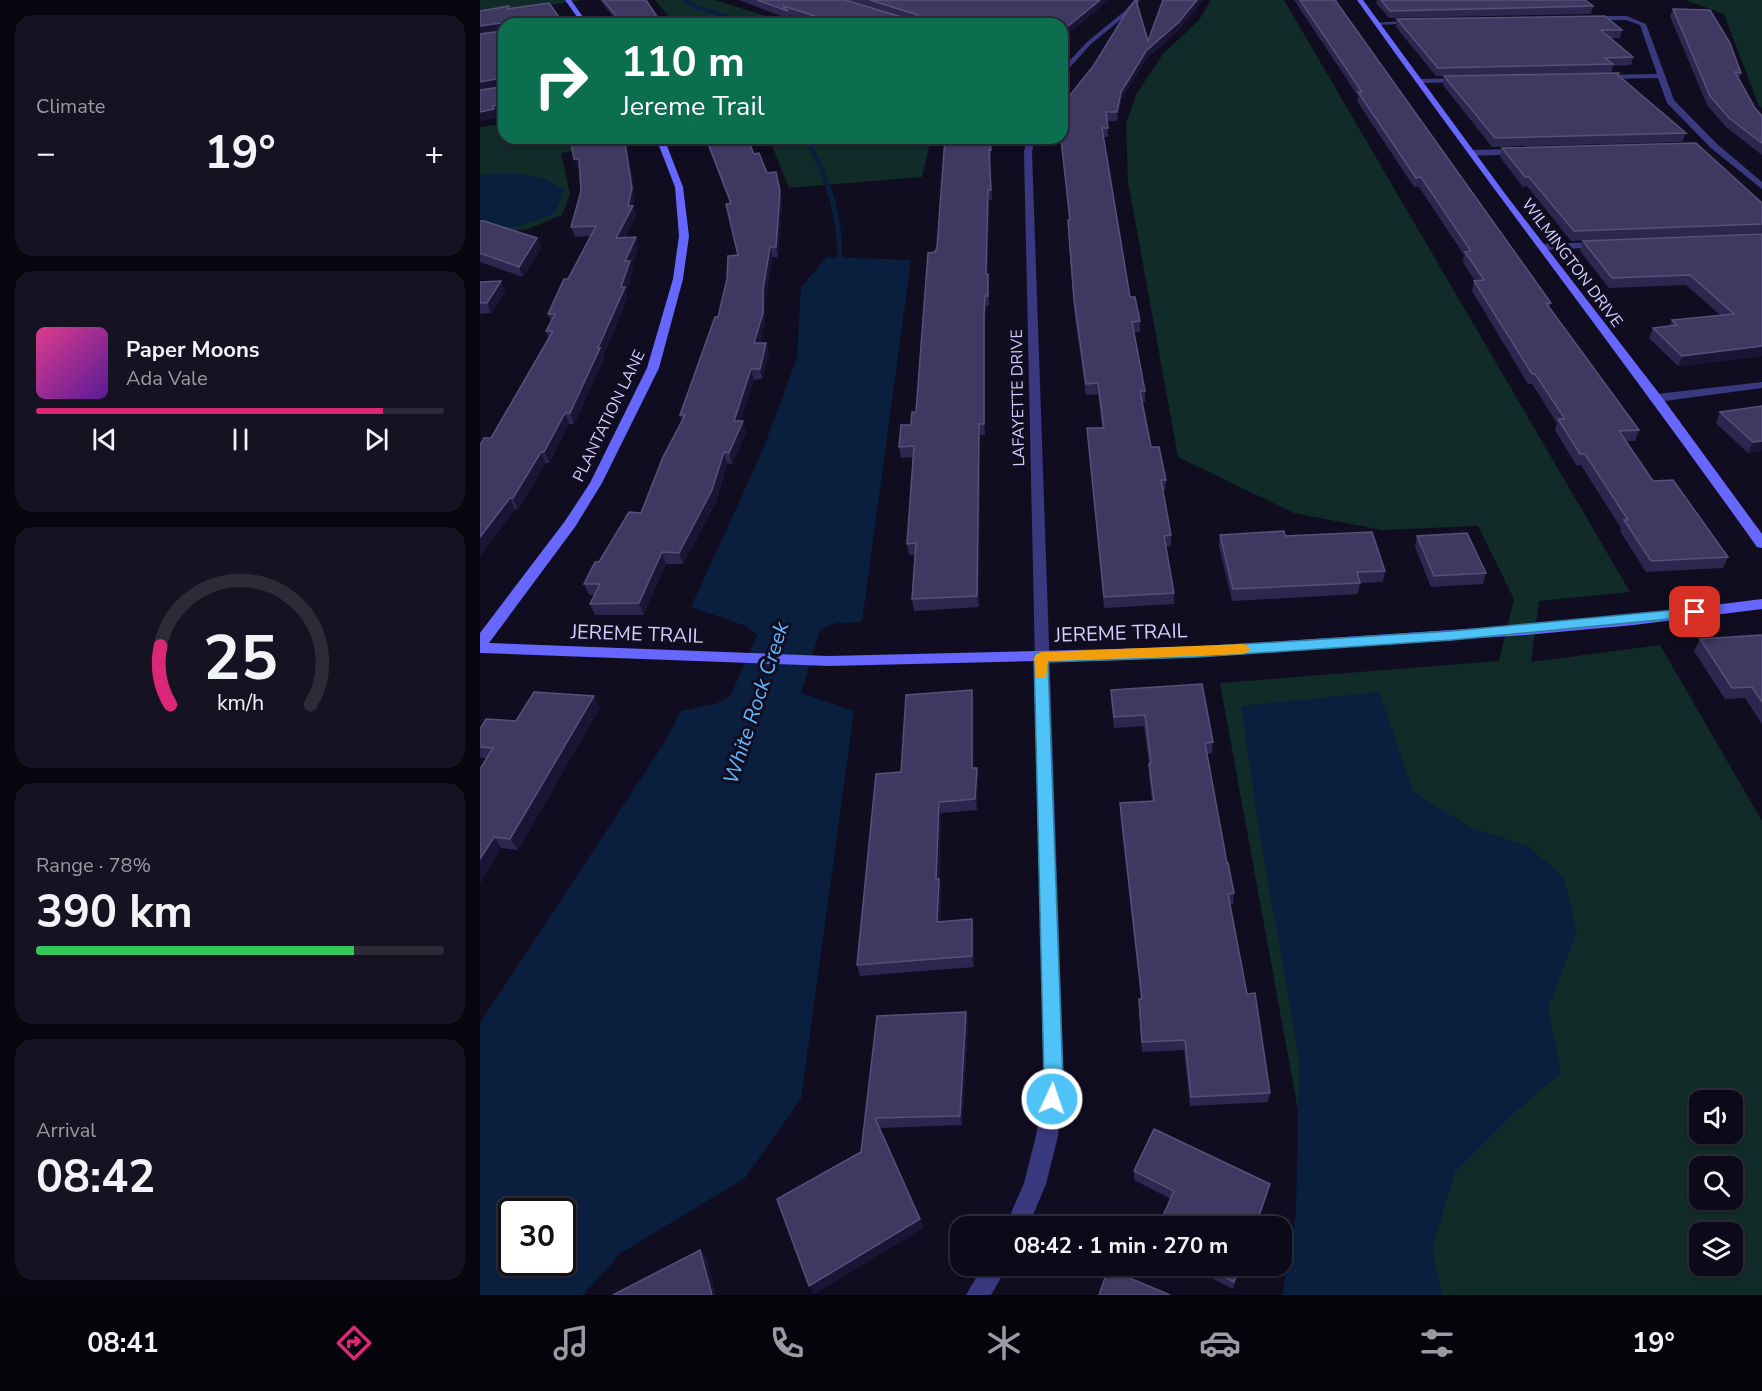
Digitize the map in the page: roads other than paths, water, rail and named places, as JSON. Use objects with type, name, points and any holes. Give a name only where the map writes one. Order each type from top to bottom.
[{"type":"street","points":[[568,0],[581,18]]},
{"type":"street","points":[[1068,67],[1089,43],[1128,11],[1137,0]]},
{"type":"street","name":"WILMINGTON DRIVE","points":[[1360,0],[1503,197],[1657,398],[1762,544]]},
{"type":"street","points":[[1574,18],[1634,19],[1646,28],[1670,100],[1714,146],[1762,186]]},
{"type":"street","points":[[1377,23],[1423,22]]},
{"type":"street","points":[[1068,57],[1075,58]]},
{"type":"street","points":[[1592,78],[1661,76]]},
{"type":"street","points":[[1419,81],[1465,80]]},
{"type":"street","name":"PLANTATION LANE","points":[[480,646],[570,524],[591,491],[653,368],[678,279],[684,236],[679,187],[662,144]]},
{"type":"street","name":"LAFAYETTE DRIVE","points":[[1021,1216],[1035,1184],[1047,1136],[1054,1081],[1041,657],[1028,152],[1030,144]]},
{"type":"street","points":[[1702,146],[1714,146]]},
{"type":"street","points":[[1472,153],[1530,151]]},
{"type":"street","points":[[1543,247],[1612,244]]},
{"type":"street","points":[[1657,398],[1762,385]]},
{"type":"street","name":"JEREME TRAIL","points":[[480,646],[711,658],[829,661],[1197,652],[1634,620],[1762,604]]},
{"type":"street","points":[[978,1295],[990,1276]]},
{"type":"water","points":[[514,173],[534,176],[559,186],[564,191],[555,213],[516,227],[480,228],[480,175]]},
{"type":"water","points":[[827,257],[911,260],[862,622],[837,623],[820,630],[801,693],[854,711],[801,1099],[745,1178],[621,1253],[583,1295],[480,1295],[480,1023],[666,740],[681,711],[718,703],[731,695],[757,635],[746,626],[691,607],[762,452],[797,358],[801,287]]},
{"type":"water","points":[[1379,692],[1413,792],[1472,828],[1528,846],[1564,878],[1577,932],[1548,1008],[1561,1073],[1518,1109],[1455,1172],[1432,1249],[1442,1295],[1282,1295],[1285,1276],[1292,1276],[1292,1236],[1296,1213],[1299,1059],[1260,835],[1241,706]]},
{"type":"waterway","name":"White Rock Creek","points":[[685,0],[696,7],[732,18]]},
{"type":"waterway","name":"White Rock Creek","points":[[809,144],[829,188],[837,219],[839,268]]}]
